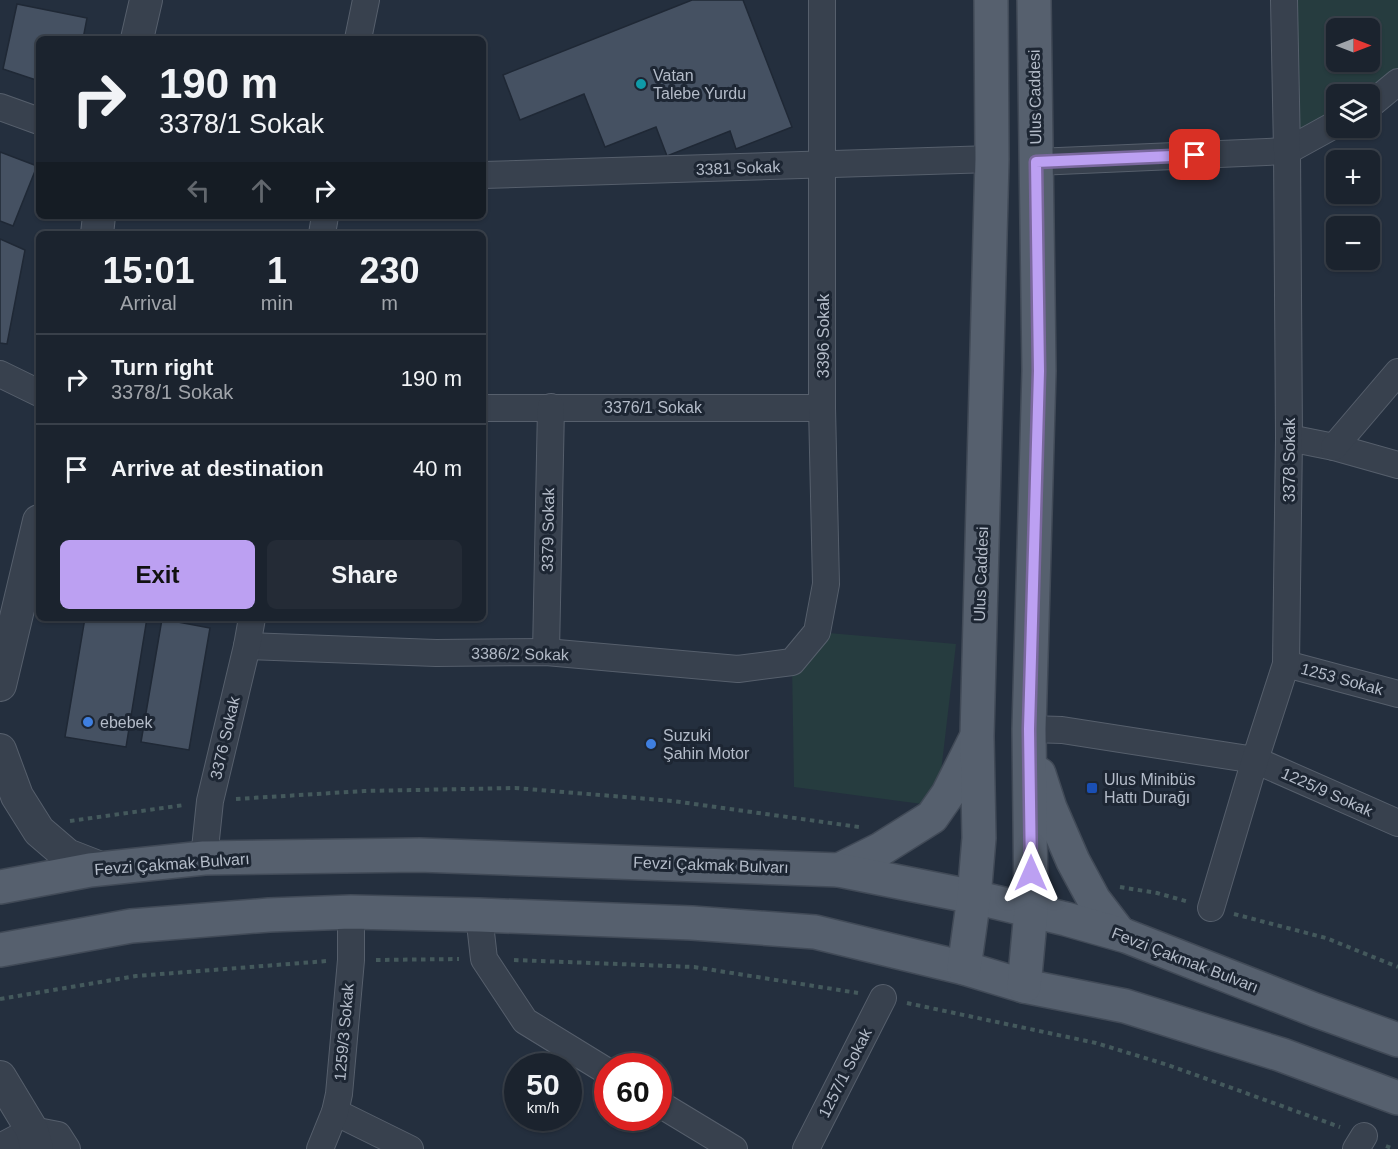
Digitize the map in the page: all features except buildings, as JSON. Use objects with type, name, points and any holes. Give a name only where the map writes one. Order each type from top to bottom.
[{"type":"main road","name":"Ulus Caddesi","points":[[964,968],[979,838],[977,736],[992,159],[992,0]]},
{"type":"main road","name":"Ulus Caddesi","points":[[1024,986],[1031,910],[1029,738],[1039,371],[1034,0]]},
{"type":"main road","points":[[839,870],[880,849],[932,817],[948,794],[977,736]]},
{"type":"main road","points":[[1029,738],[1050,808],[1072,861],[1094,900],[1120,934]]},
{"type":"main road","name":"Fevzi Çakmak Bulvarı","points":[[0,887],[90,870],[204,858],[419,855],[839,870],[974,897],[1066,918],[1120,934],[1398,1040]]},
{"type":"main road","points":[[0,950],[131,926],[269,915],[351,912],[692,923],[815,932],[964,968],[1024,986],[1125,1006],[1282,1055],[1398,1098]]},
{"type":"street","points":[[138,36],[146,0]]},
{"type":"street","points":[[359,36],[366,0]]},
{"type":"street","name":"3396 Sokak","points":[[792,662],[817,632],[826,584],[822,408],[822,0]]},
{"type":"street","name":"3378 Sokak","points":[[1211,908],[1286,664],[1289,438],[1284,0]]},
{"type":"street","points":[[1380,97],[1398,82]]},
{"type":"street","points":[[0,106],[36,120]]},
{"type":"street","points":[[1036,162],[1287,151],[1326,130]]},
{"type":"street","name":"3381 Sokak","points":[[486,175],[992,159]]},
{"type":"street","points":[[1334,447],[1398,372]]},
{"type":"street","points":[[0,374],[36,392]]},
{"type":"street","name":"3379 Sokak","points":[[546,652],[550,407]]},
{"type":"street","name":"3376/1 Sokak","points":[[486,408],[822,408]]},
{"type":"street","points":[[1289,438],[1334,447],[1398,465]]},
{"type":"street","points":[[2,667],[36,533]]},
{"type":"street","name":"3376 Sokak","points":[[204,858],[210,801],[251,621]]},
{"type":"street","name":"3386/2 Sokak","points":[[247,646],[436,653],[546,652],[738,669],[792,662]]},
{"type":"street","name":"1253 Sokak","points":[[1286,664],[1398,694]]},
{"type":"street","name":"1225/9 Sokak","points":[[1029,738],[1062,730],[1255,760],[1398,823]]},
{"type":"street","points":[[0,750],[17,796],[39,831],[67,855],[103,869]]},
{"type":"street","name":"1259/3 Sokak","points":[[320,1149],[335,1112],[339,1094],[351,960],[351,912]]},
{"type":"street","points":[[479,915],[484,959],[525,1021],[594,1063]]},
{"type":"street","name":"1257/1 Sokak","points":[[807,1149],[883,998]]},
{"type":"street","points":[[0,1077],[34,1140]]},
{"type":"street","points":[[672,1111],[734,1149]]},
{"type":"street","points":[[335,1112],[410,1149]]},
{"type":"street","points":[[0,1148],[58,1135],[67,1149]]},
{"type":"path","points":[[0,999],[136,976],[333,960],[484,959],[694,967],[883,998],[1096,1043],[1168,1065],[1360,1143],[1394,1149]]},
{"type":"green space","points":[[1284,0],[1398,0],[1398,82],[1380,90],[1380,84],[1326,84],[1326,130],[1287,151]]},
{"type":"green space","points":[[817,632],[956,644],[937,806],[794,787],[792,662]]},
{"type":"place","name":"Vatan Talebe Yurdu","points":[[641,84]]},
{"type":"place","name":"ebebek","points":[[88,722]]},
{"type":"place","name":"Suzuki Şahin Motor","points":[[651,744]]},
{"type":"place","name":"Ulus Minibüs Hattı Durağı","points":[[1092,788]]},
{"type":"route","points":[[1031,873],[1029,729],[1039,371],[1036,162],[1195,155]]}]
